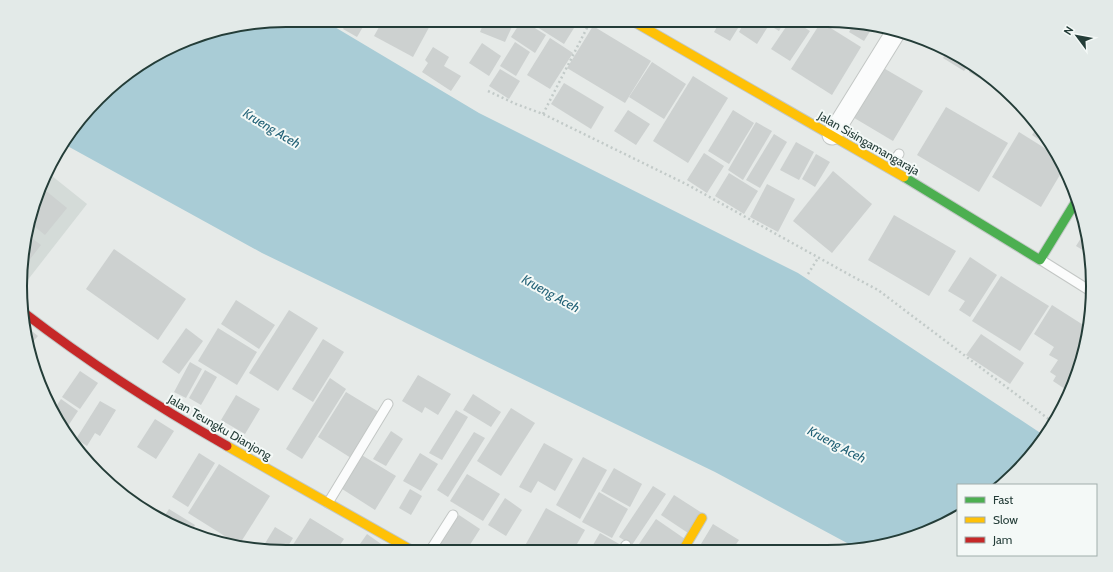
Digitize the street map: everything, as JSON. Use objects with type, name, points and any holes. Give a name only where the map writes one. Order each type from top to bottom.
[{"type":"street","name":"Jalan Sisingamangaraja","points":[[643,27],[889,168],[1040,260]]},
{"type":"street","points":[[832,135],[893,36]]},
{"type":"street","points":[[1040,260],[1073,206]]},
{"type":"street","name":"Jalan Teungku Dianjong","points":[[29,317],[65,344],[178,418],[402,545]]},
{"type":"street","points":[[686,545],[702,518]]},
{"type":"lane","points":[[889,168],[899,154]]},
{"type":"lane","name":"Jalan Sisingamangaraja","points":[[1040,260],[1086,288]]},
{"type":"lane","points":[[328,503],[388,404]]},
{"type":"lane","points":[[434,545],[453,515]]},
{"type":"path","points":[[543,114],[587,27]]},
{"type":"path","points":[[488,91],[543,114],[688,185],[878,290],[1049,419]]},
{"type":"path","points":[[808,274],[818,258]]},
{"type":"shaded area","points":[[52,176],[87,204],[27,280],[29,252],[32,235],[41,203]]},
{"type":"water","name":"Krueng Aceh","points":[[335,27],[479,113],[798,273],[1040,433],[1022,457],[994,484],[957,484],[956,510],[942,518],[910,531],[878,540],[848,544],[715,472],[262,253],[68,146],[91,115],[115,91],[142,71],[171,54],[219,36],[252,29]]},
{"type":"building","points":[[344,27],[363,27],[357,37],[343,29]]},
{"type":"building","points":[[379,27],[429,27],[413,57],[374,36]]},
{"type":"building","points":[[482,27],[512,27],[505,42],[480,32]]},
{"type":"building","points":[[517,27],[533,27],[546,35],[535,53],[511,37]]},
{"type":"building","points":[[537,27],[575,27],[564,44]]},
{"type":"building","points":[[592,27],[651,61],[625,103],[567,68]]},
{"type":"building","points":[[717,27],[739,27],[730,41],[714,32]]},
{"type":"building","points":[[742,27],[768,27],[757,44],[739,32]]},
{"type":"building","points":[[772,27],[781,27],[779,31]]},
{"type":"building","points":[[786,27],[804,27],[810,31],[790,61],[771,49]]},
{"type":"building","points":[[818,27],[829,27],[861,47],[832,95],[791,69]]},
{"type":"building","points":[[851,28],[870,31],[864,41],[849,32]]},
{"type":"building","points":[[550,38],[573,53],[550,89],[527,75]]},
{"type":"building","points":[[515,42],[530,52],[516,76],[500,66]]},
{"type":"building","points":[[482,43],[501,56],[489,76],[469,63]]},
{"type":"building","points":[[433,47],[449,57],[444,66],[461,76],[451,91],[422,72],[428,63],[425,60]]},
{"type":"building","points":[[944,55],[966,68],[964,71],[943,58]]},
{"type":"building","points":[[652,62],[686,84],[664,119],[629,97]]},
{"type":"building","points":[[880,66],[923,91],[893,141],[851,116]]},
{"type":"building","points":[[500,69],[520,81],[509,99],[489,86]]},
{"type":"building","points":[[970,70],[988,83],[969,72]]},
{"type":"building","points":[[693,76],[728,98],[688,163],[653,141]]},
{"type":"building","points":[[564,83],[604,107],[591,129],[551,104]]},
{"type":"building","points":[[946,107],[1008,143],[979,192],[917,155]]},
{"type":"building","points":[[628,110],[650,124],[636,145],[614,131]]},
{"type":"building","points":[[733,110],[754,123],[729,164],[708,151]]},
{"type":"building","points":[[756,122],[772,131],[743,180],[728,170]]},
{"type":"building","points":[[1034,131],[1042,141],[1032,135]]},
{"type":"building","points":[[1019,132],[1046,149],[1060,174],[1041,207],[992,177]]},
{"type":"building","points":[[774,134],[787,142],[760,188],[746,180]]},
{"type":"building","points":[[796,142],[814,152],[799,180],[780,170]]},
{"type":"building","points":[[704,153],[724,166],[707,193],[687,180]]},
{"type":"building","points":[[816,154],[830,162],[815,187],[802,179]]},
{"type":"building","points":[[833,171],[872,204],[832,253],[793,221]]},
{"type":"building","points":[[729,173],[758,191],[744,214],[715,196]]},
{"type":"building","points":[[767,184],[795,199],[778,232],[750,217]]},
{"type":"building","points":[[46,191],[67,208],[45,235],[34,226]]},
{"type":"building","points":[[894,215],[956,251],[929,296],[868,260]]},
{"type":"building","points":[[1081,237],[1084,251],[1076,246]]},
{"type":"building","points":[[31,238],[41,245],[28,261]]},
{"type":"building","points":[[114,249],[186,299],[158,340],[86,289]]},
{"type":"building","points":[[970,257],[997,275],[970,317],[959,310],[965,301],[948,291]]},
{"type":"building","points":[[1001,276],[1049,306],[1020,351],[972,321]]},
{"type":"building","points":[[236,300],[275,325],[259,349],[221,324]]},
{"type":"building","points":[[1052,305],[1083,325],[1077,353],[1064,389],[1053,381],[1056,376],[1050,372],[1058,360],[1049,355],[1054,347],[1034,334]]},
{"type":"building","points":[[289,310],[318,328],[278,391],[249,373]]},
{"type":"building","points":[[186,328],[203,341],[179,374],[162,362]]},
{"type":"building","points":[[218,328],[257,352],[237,385],[198,361]]},
{"type":"building","points":[[31,330],[38,336],[33,341]]},
{"type":"building","points":[[981,334],[1024,363],[1010,384],[966,355]]},
{"type":"building","points":[[323,339],[344,352],[313,402],[292,389]]},
{"type":"building","points":[[190,362],[202,369],[186,398],[174,392]]},
{"type":"building","points":[[205,370],[217,377],[201,405],[189,398]]},
{"type":"building","points":[[80,371],[98,383],[80,409],[62,397]]},
{"type":"building","points":[[418,375],[451,394],[438,415],[425,407],[422,413],[402,401]]},
{"type":"building","points":[[330,378],[346,389],[302,459],[286,449]]},
{"type":"building","points":[[346,392],[379,412],[351,458],[318,437]]},
{"type":"building","points":[[473,394],[501,412],[491,427],[463,410]]},
{"type":"building","points":[[236,395],[260,409],[245,434],[221,420]]},
{"type":"building","points":[[61,399],[78,411],[68,426],[62,416],[57,406]]},
{"type":"building","points":[[100,401],[116,410],[100,436],[95,433],[87,446],[77,438]]},
{"type":"building","points":[[511,408],[535,423],[501,476],[477,461]]},
{"type":"building","points":[[456,410],[468,417],[442,460],[429,453]]},
{"type":"building","points":[[155,419],[174,431],[156,459],[137,447]]},
{"type":"building","points":[[391,431],[403,439],[386,466],[373,459]]},
{"type":"building","points":[[474,432],[485,438],[448,497],[437,490]]},
{"type":"building","points":[[544,443],[573,459],[555,491],[538,481],[531,493],[519,487]]},
{"type":"building","points":[[199,453],[215,463],[188,507],[172,497]]},
{"type":"building","points":[[420,453],[438,464],[421,491],[403,481]]},
{"type":"building","points":[[360,454],[396,476],[375,510],[339,487]]},
{"type":"building","points":[[583,457],[607,470],[580,519],[556,505]]},
{"type":"building","points":[[219,464],[270,496],[241,541],[228,538],[188,513]]},
{"type":"building","points":[[614,468],[642,484],[630,507],[601,491]]},
{"type":"building","points":[[467,474],[500,494],[483,521],[450,501]]},
{"type":"building","points":[[653,486],[666,494],[632,545],[619,537]]},
{"type":"building","points":[[410,489],[422,496],[411,515],[399,508]]},
{"type":"building","points":[[599,492],[628,509],[612,538],[582,522]]},
{"type":"building","points":[[674,495],[702,513],[688,533],[661,515]]},
{"type":"building","points":[[505,498],[522,510],[506,536],[488,525]]},
{"type":"building","points":[[546,508],[585,530],[576,545],[525,545]]},
{"type":"building","points":[[169,509],[195,525],[194,528],[165,515]]},
{"type":"building","points":[[459,515],[480,529],[470,545],[440,544]]},
{"type":"building","points":[[310,518],[344,539],[340,545],[293,545]]},
{"type":"building","points":[[656,519],[685,539],[681,545],[638,545]]},
{"type":"building","points":[[713,524],[739,540],[736,545],[700,545]]},
{"type":"building","points":[[275,527],[293,538],[289,545],[265,544]]},
{"type":"building","points":[[600,533],[621,545],[593,545]]},
{"type":"building","points":[[367,534],[383,545],[359,545]]},
{"type":"traffic: fast","points":[[904,177],[1040,260],[1073,206]]},
{"type":"traffic: slow","points":[[643,27],[904,177]]},
{"type":"traffic: slow","points":[[227,446],[402,545]]},
{"type":"traffic: slow","points":[[686,545],[702,518]]},
{"type":"traffic: jam","points":[[29,316],[123,383],[227,446]]}]
